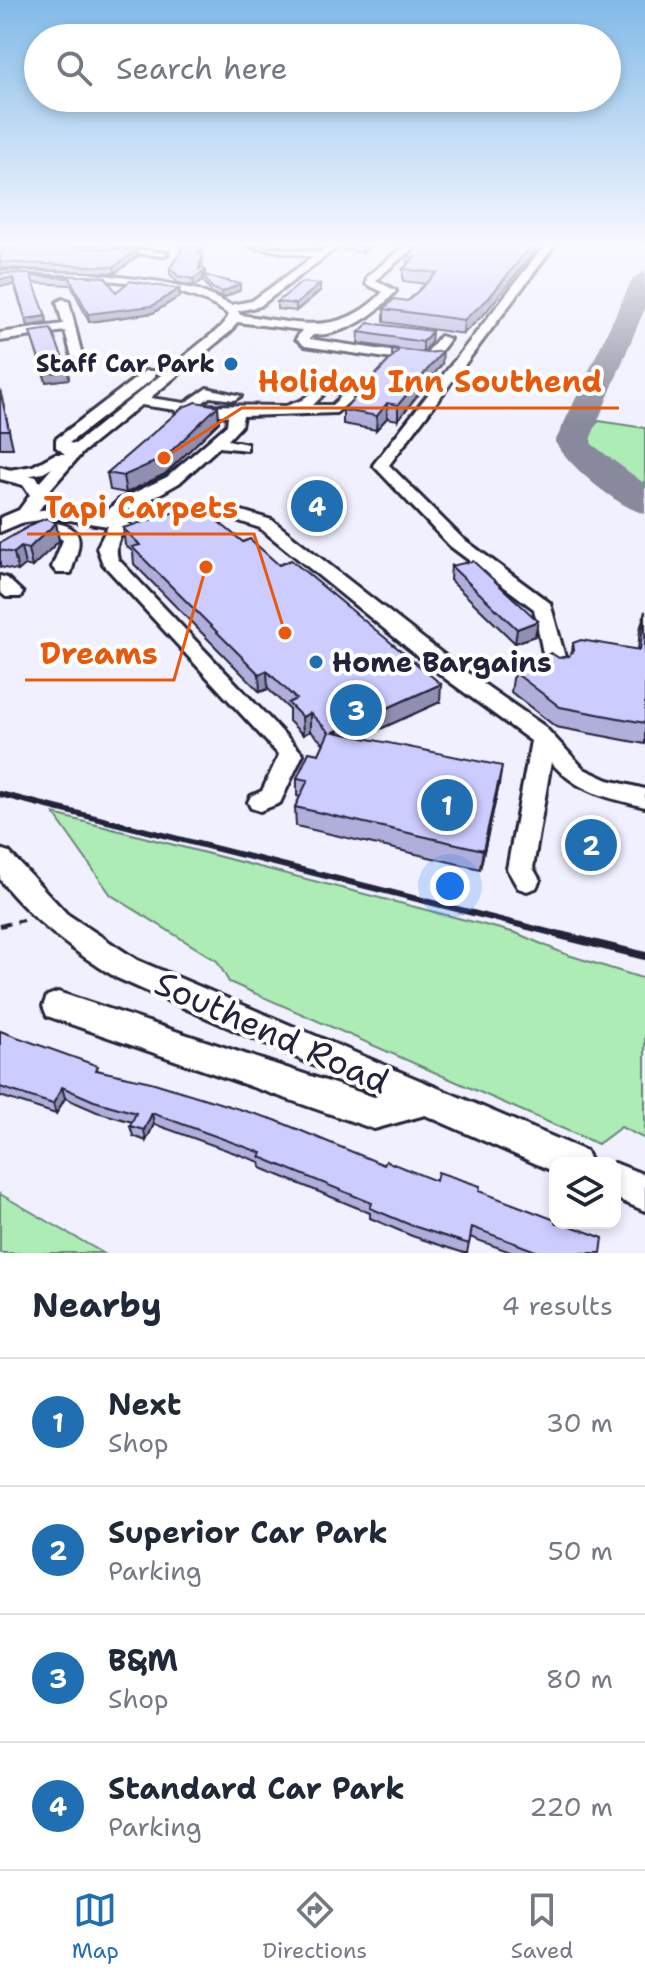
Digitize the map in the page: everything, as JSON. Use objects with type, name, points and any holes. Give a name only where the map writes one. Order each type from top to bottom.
[{"type":"main road","points":[[4,473],[28,479],[40,493],[32,509],[9,522]]},
{"type":"street","points":[[64,304],[78,357]]},
{"type":"street","points":[[221,304],[233,313],[311,332],[341,347],[427,360],[437,338],[478,342]]},
{"type":"street","points":[[4,473],[37,470],[78,449],[144,401],[217,336],[233,313],[255,304]]},
{"type":"street","points":[[311,332],[348,324],[366,315],[377,304]]},
{"type":"street","points":[[506,304],[381,465],[456,542],[543,607],[557,668]]},
{"type":"street","points":[[348,324],[376,329]]},
{"type":"street","points":[[0,337],[70,327]]},
{"type":"street","points":[[78,449],[64,447],[61,442],[195,339],[217,336]]},
{"type":"street","points":[[341,347],[344,350],[338,358],[353,362]]},
{"type":"street","points":[[144,401],[183,411],[214,414],[232,407],[292,408]]},
{"type":"street","points":[[109,560],[113,546],[144,521],[173,482],[234,426],[232,407]]},
{"type":"street","points":[[217,442],[242,447]]},
{"type":"street","points":[[78,449],[40,493],[49,503],[68,507],[128,504],[144,521]]},
{"type":"street","points":[[200,479],[173,482],[112,514],[116,523],[106,548],[109,560],[288,750],[290,759],[271,797],[260,802]]},
{"type":"street","points":[[173,482],[171,503],[189,509],[243,515],[266,524],[454,674],[543,738],[576,775],[602,787],[645,798]]},
{"type":"street","points":[[144,521],[189,509]]},
{"type":"street","points":[[9,522],[47,514],[116,523],[213,511]]},
{"type":"street","points":[[0,558],[36,530],[56,527],[70,534],[72,540],[61,567],[64,569]]},
{"type":"street","points":[[527,880],[520,869],[543,738]]},
{"type":"street","name":"Southend Road","points":[[0,859],[44,914],[73,938],[127,969],[560,1157]]},
{"type":"street","points":[[58,1006],[374,1113],[424,1099]]},
{"type":"street","points":[[621,1183],[645,1193]]},
{"type":"path","points":[[0,926],[44,914]]},
{"type":"green space","points":[[599,421],[645,428],[645,487],[591,446],[588,431]]},
{"type":"green space","points":[[54,814],[516,933],[565,954],[645,979],[645,1139],[621,1127],[598,1144],[229,982],[217,961],[111,895]]},
{"type":"green space","points":[[0,1194],[103,1253],[0,1253]]},
{"type":"building","points":[[21,304],[42,304],[46,316],[26,319]]},
{"type":"building","points":[[83,304],[154,304],[152,306],[88,314]]},
{"type":"building","points":[[389,304],[482,304],[464,320],[384,309]]},
{"type":"building","points":[[368,323],[432,331],[423,342],[359,332]]},
{"type":"building","points":[[51,329],[68,371],[44,374],[30,332]]},
{"type":"building","points":[[392,348],[427,353],[443,351],[398,405],[387,403],[377,416],[343,410],[398,351]]},
{"type":"building","points":[[0,390],[9,430],[0,430]]},
{"type":"building","points":[[196,402],[218,406],[164,458],[123,476],[107,473],[183,407]]},
{"type":"building","points":[[198,505],[243,542],[250,539],[279,565],[291,560],[441,684],[334,732],[502,766],[483,850],[295,807],[308,780],[297,778],[309,752],[319,754],[329,732],[310,713],[302,717],[288,703],[296,699],[267,671],[259,674],[132,547],[140,545],[123,528]]},
{"type":"building","points":[[47,518],[56,523],[28,549],[21,547],[14,553],[0,550],[0,543]]},
{"type":"building","points":[[473,561],[538,621],[517,629],[451,566]]},
{"type":"building","points":[[645,611],[645,723],[560,707],[514,672],[551,653],[559,658],[569,656],[574,650],[573,643],[581,640],[640,650]]},
{"type":"building","points":[[0,1031],[98,1066],[96,1070],[151,1082],[275,1120],[384,1165],[386,1161],[436,1181],[438,1172],[480,1186],[479,1191],[549,1218],[549,1229],[579,1229],[603,1238],[601,1253],[541,1253],[472,1227],[469,1244],[370,1208],[372,1203],[260,1157],[262,1153],[152,1113],[144,1130],[130,1126],[136,1113],[94,1101],[62,1087],[53,1104],[0,1087]]},
{"type":"taxiway","points":[[633,304],[572,442],[579,453],[645,502]]},
{"type":"railway","points":[[0,794],[559,935]]},
{"type":"railway","points":[[559,935],[645,956]]},
{"type":"railway","points":[[559,935],[564,936]]},
{"type":"place","name":"Staff Car Park","points":[[231,364]]},
{"type":"place","name":"Holiday Inn Southend","points":[[164,458]]},
{"type":"place","name":"Standard Car Park","points":[[317,506]]},
{"type":"place","name":"Dreams","points":[[206,567]]},
{"type":"place","name":"Tapi Carpets","points":[[285,633]]},
{"type":"place","name":"Home Bargains","points":[[316,662]]},
{"type":"place","name":"B&M","points":[[356,710]]},
{"type":"place","name":"Next","points":[[447,805]]},
{"type":"place","name":"Superior Car Park","points":[[591,845]]}]
